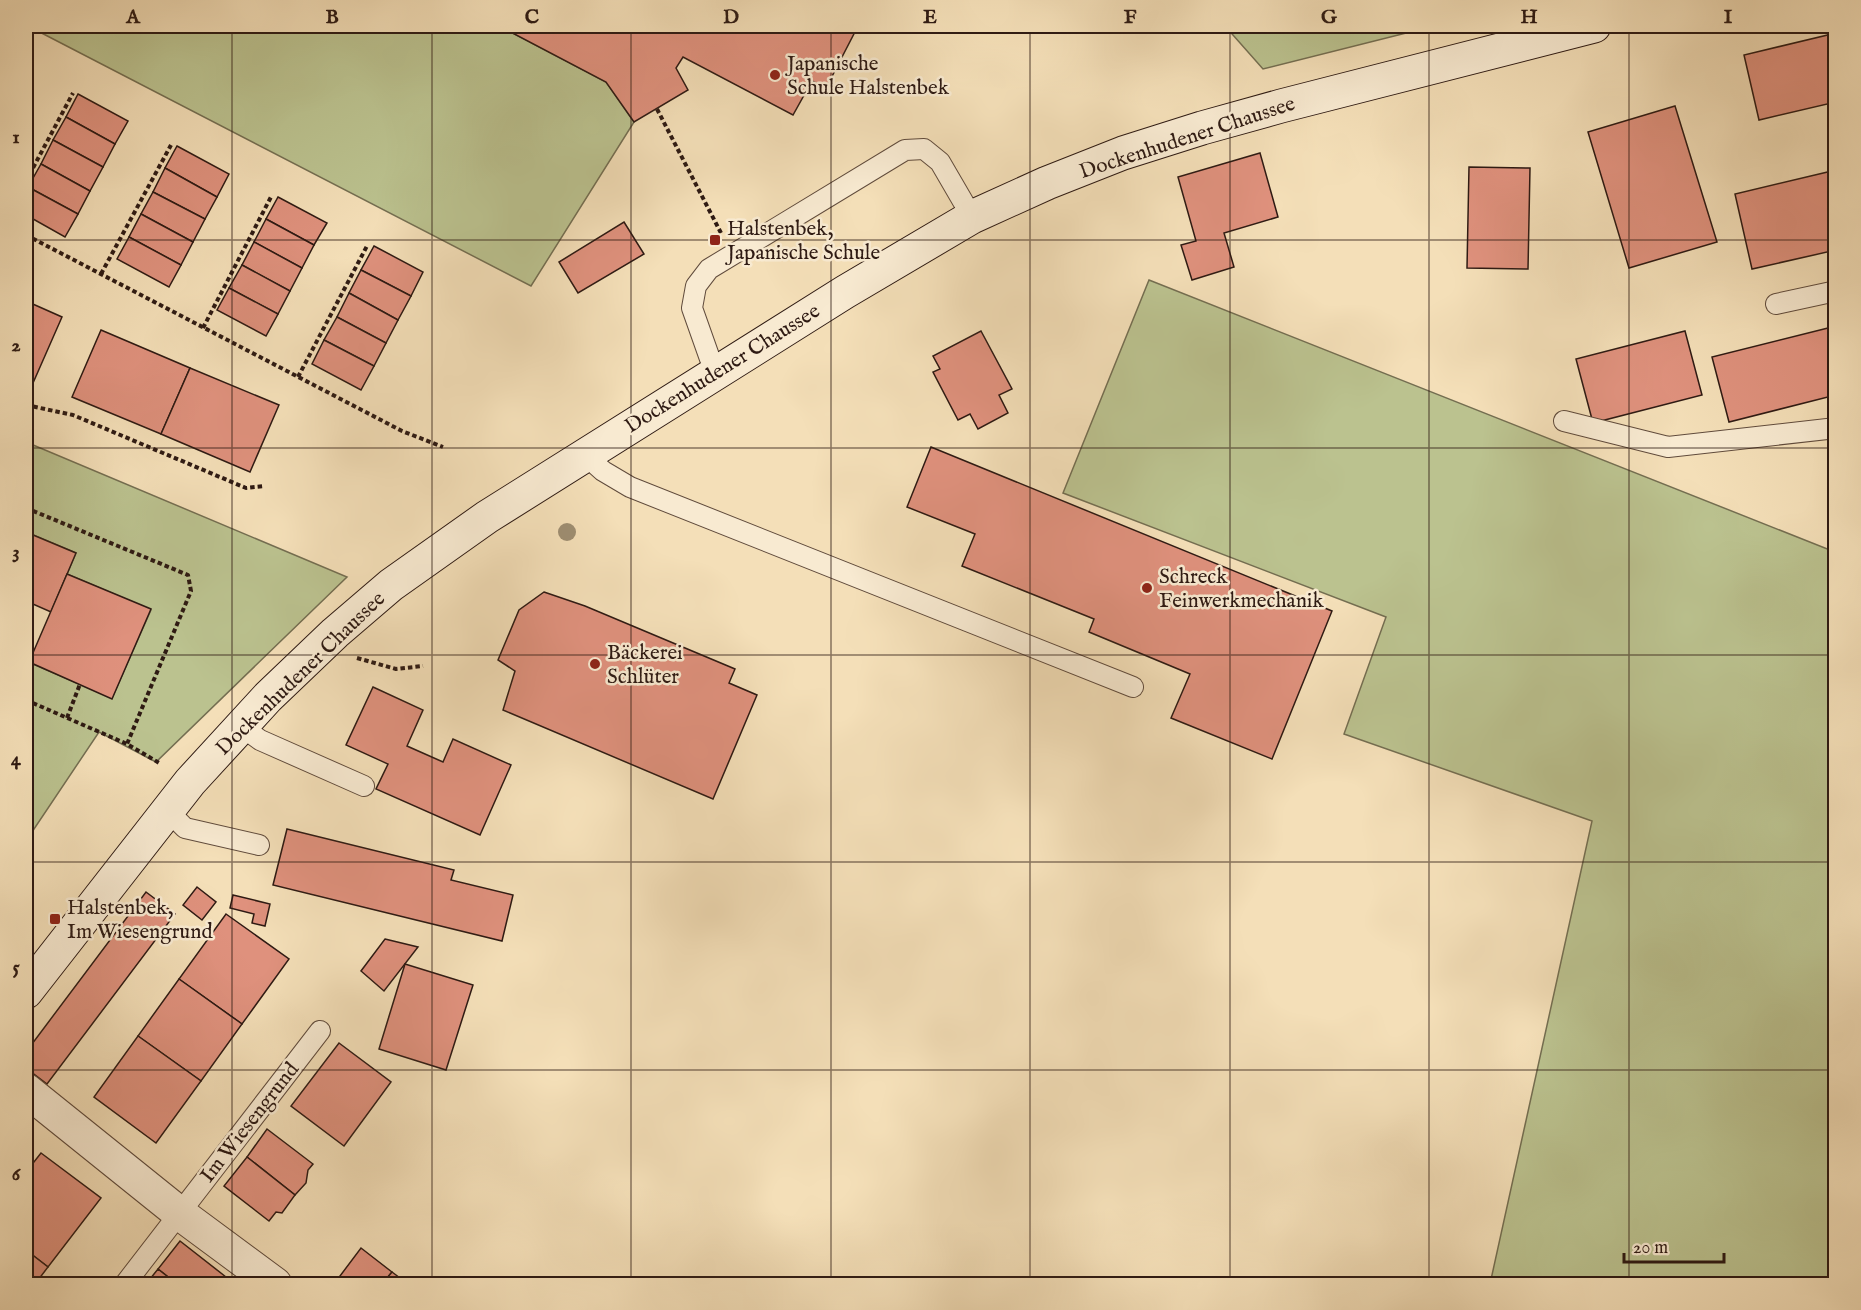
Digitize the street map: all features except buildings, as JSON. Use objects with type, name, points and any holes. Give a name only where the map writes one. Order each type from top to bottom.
[{"type":"main road","name":"Dockenhudener Chaussee","points":[[26,992],[190,782],[268,697],[335,633],[391,585],[487,517],[584,454],[845,292],[972,217],[1047,183],[1123,153],[1202,128],[1594,26]]},
{"type":"main road","points":[[26,1090],[179,1213],[275,1284]]},
{"type":"lane","points":[[715,373],[692,308],[696,286],[702,278],[709,269],[732,255],[905,150],[924,149],[940,162],[972,217]]},
{"type":"lane","points":[[1776,304],[1836,291]]},
{"type":"lane","points":[[1564,421],[1668,447],[1836,428]]},
{"type":"lane","points":[[584,454],[603,471],[630,487],[1133,687]]},
{"type":"lane","points":[[242,726],[260,740],[364,786]]},
{"type":"lane","points":[[168,810],[185,828],[259,845]]},
{"type":"lane","name":"Im Wiesengrund","points":[[125,1284],[320,1031]]},
{"type":"path","points":[[26,181],[73,93]]},
{"type":"path","points":[[657,109],[732,255]]},
{"type":"path","points":[[101,274],[171,144]]},
{"type":"path","points":[[203,328],[272,195]]},
{"type":"path","points":[[26,235],[402,431],[443,447]]},
{"type":"path","points":[[298,377],[368,246]]},
{"type":"path","points":[[26,405],[73,415],[246,488],[265,486]]},
{"type":"path","points":[[26,508],[188,575],[191,591],[127,744]]},
{"type":"path","points":[[351,656],[396,669],[423,666]]},
{"type":"path","points":[[67,718],[80,684]]},
{"type":"path","points":[[26,700],[127,744],[190,782]]},
{"type":"green space","points":[[28,26],[499,26],[606,82],[634,122],[531,286]]},
{"type":"green space","points":[[1225,26],[1434,26],[1263,69]]},
{"type":"green space","points":[[1149,280],[1835,552],[1835,1284],[1490,1284],[1592,821],[1344,734],[1386,617],[1063,493]]},
{"type":"green space","points":[[26,442],[347,577],[156,762],[99,732],[26,841],[26,661],[112,698],[151,610],[67,574],[76,553],[26,532]]},
{"type":"place","name":"Japanische Schule Halstenbek","points":[[775,75]]},
{"type":"place","name":"Halstenbek, Japanische Schule","points":[[715,240]]},
{"type":"place","name":"Schreck Feinwerkmechanik","points":[[1147,588]]},
{"type":"place","name":"Bäckerei Schlüter","points":[[595,664]]},
{"type":"place","name":"Halstenbek, Im Wiesengrund","points":[[55,919]]}]
